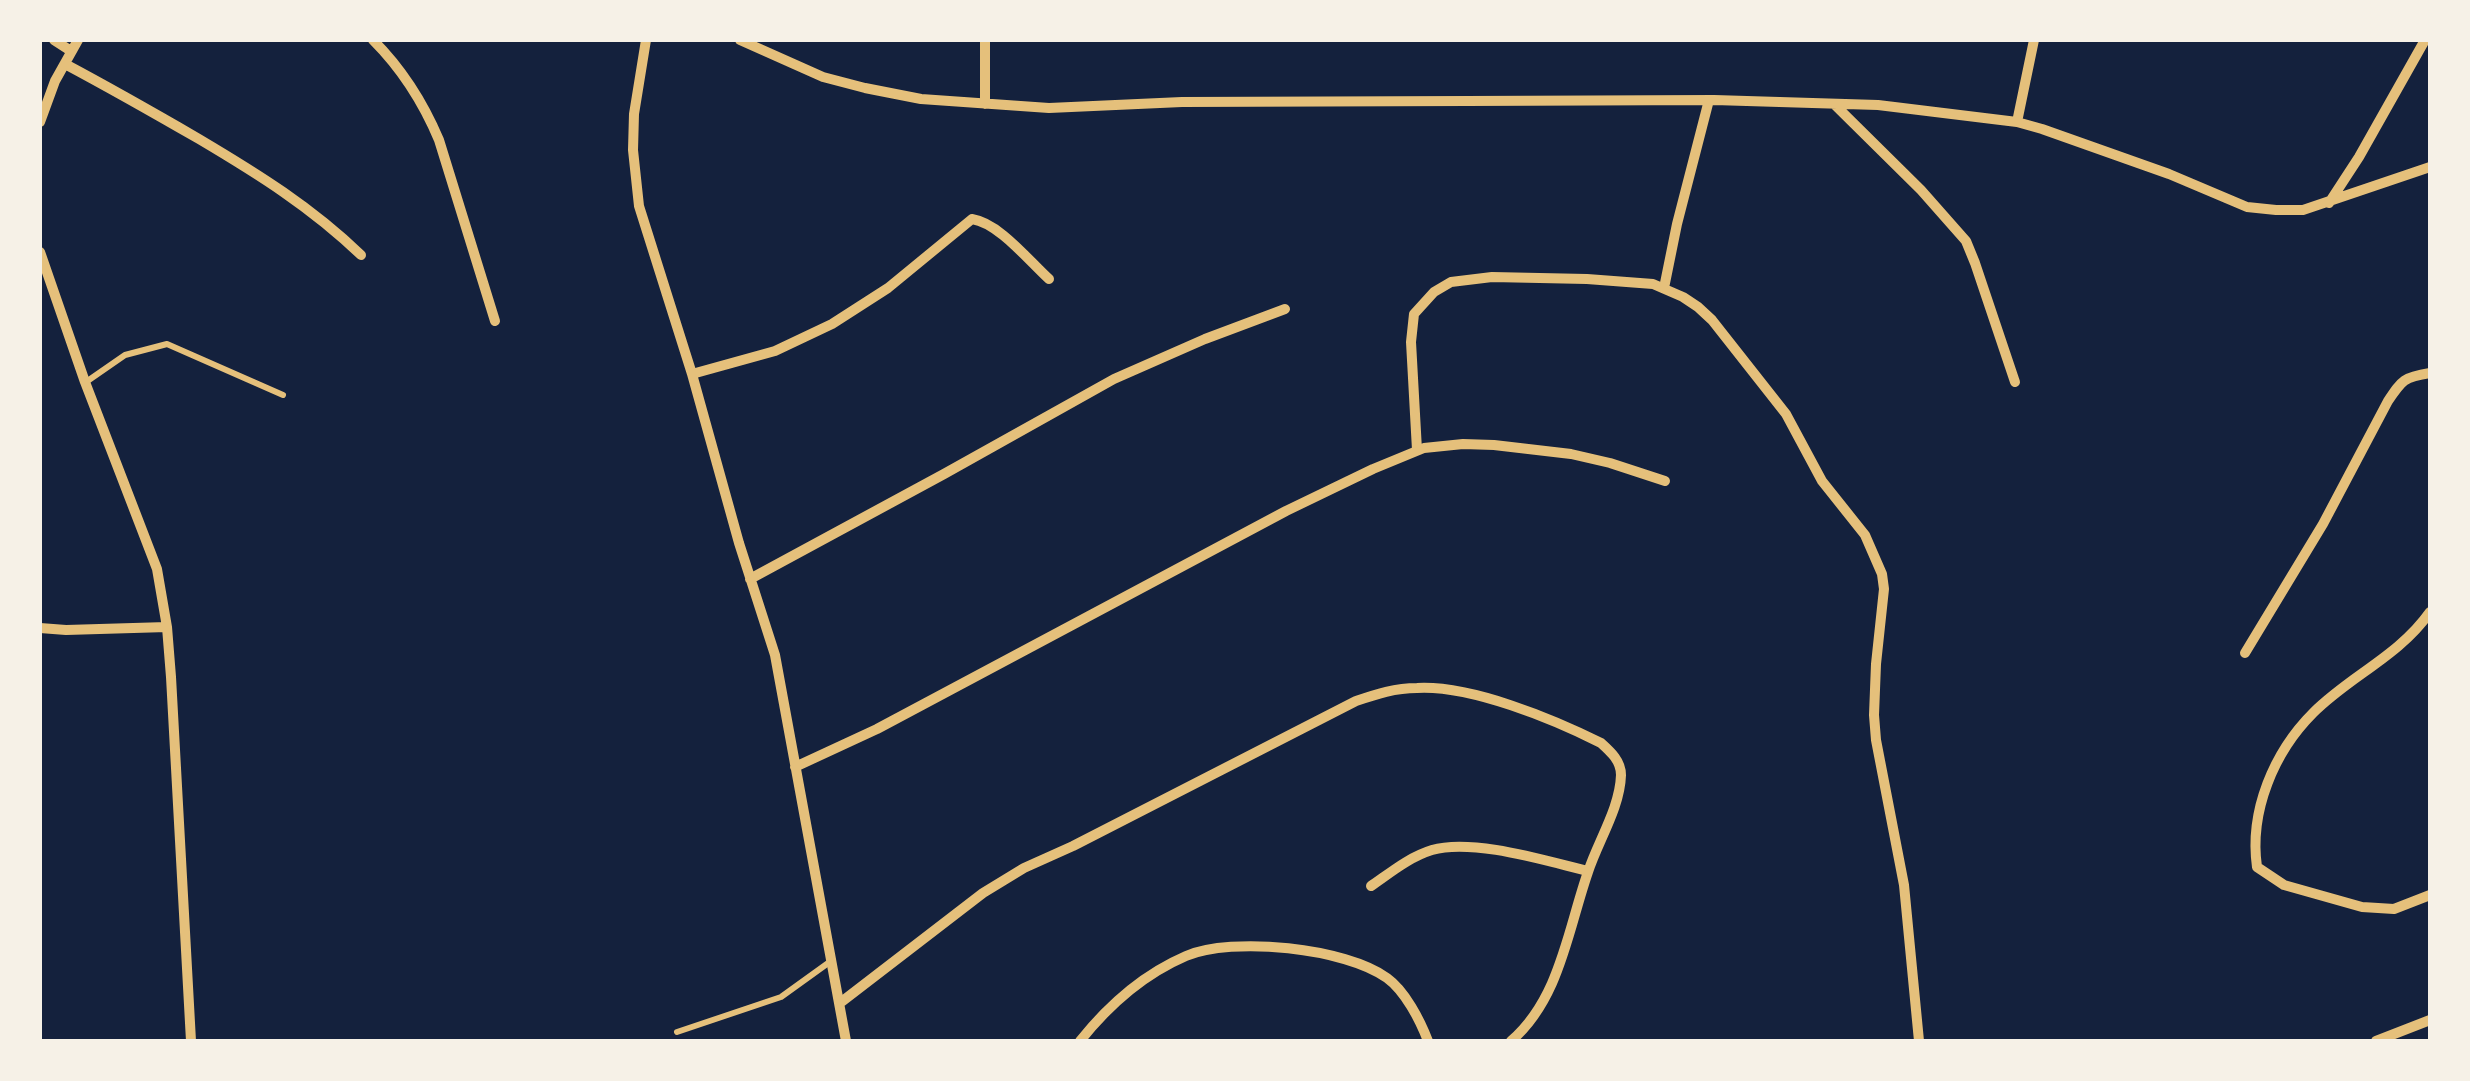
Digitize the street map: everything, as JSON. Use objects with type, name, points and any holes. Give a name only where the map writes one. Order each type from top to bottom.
[{"type":"street","points":[[54,40],[71,51]]},
{"type":"street","points":[[40,122],[78,40]]},
{"type":"street","points":[[373,40],[410,82],[440,140],[495,321]]},
{"type":"street","points":[[646,40],[634,114],[634,176],[645,228],[775,654],[846,1041]]},
{"type":"street","points":[[740,40],[837,81],[921,99],[1050,108],[1182,102],[1710,100],[1878,105],[2042,128],[2170,174],[2247,207],[2303,210],[2430,167]]},
{"type":"street","points":[[985,40],[985,104]]},
{"type":"street","points":[[2018,122],[2034,40]]},
{"type":"street","points":[[2329,202],[2359,158],[2425,40]]},
{"type":"street","points":[[65,64],[258,174],[316,214],[361,255]]},
{"type":"street","points":[[1664,288],[1710,100]]},
{"type":"street","points":[[1834,104],[1966,241],[2015,382]]},
{"type":"street","points":[[692,374],[775,352],[832,324],[888,288],[972,219],[996,229],[1049,280]]},
{"type":"street","points":[[40,252],[157,570],[167,627],[192,1041]]},
{"type":"street","points":[[1417,450],[1411,342],[1414,314],[1434,292],[1451,282],[1492,276],[1653,284],[1698,307],[1712,320],[1786,414],[1831,494],[1865,535],[1882,574],[1876,740],[1904,885],[1919,1041]]},
{"type":"street","points":[[750,578],[1097,387],[1285,308]]},
{"type":"street","points":[[2245,652],[2322,524],[2388,401],[2407,378],[2430,373]]},
{"type":"street","points":[[795,768],[876,729],[1220,545],[1417,450],[1464,444],[1570,454],[1665,482]]},
{"type":"street","points":[[2430,612],[2418,630],[2392,654],[2314,712],[2289,742],[2272,770],[2255,845],[2257,867],[2267,875],[2284,885],[2362,908],[2394,909],[2430,895]]},
{"type":"street","points":[[40,628],[167,627]]},
{"type":"street","points":[[840,1003],[982,893],[1024,868],[1356,701],[1388,690],[1420,687],[1453,690],[1504,704],[1587,736],[1612,753],[1619,764],[1621,775],[1612,809],[1548,991],[1524,1030],[1512,1041]]},
{"type":"street","points":[[1371,886],[1420,854],[1455,846],[1588,871]]},
{"type":"street","points":[[1080,1041],[1100,1016],[1163,968],[1190,954],[1249,944],[1289,948],[1374,970],[1390,980],[1428,1041]]},
{"type":"street","points":[[2376,1041],[2430,1020]]},
{"type":"lane","points":[[85,382],[124,354],[168,344],[283,395]]},
{"type":"lane","points":[[677,1032],[781,997],[832,961]]}]
